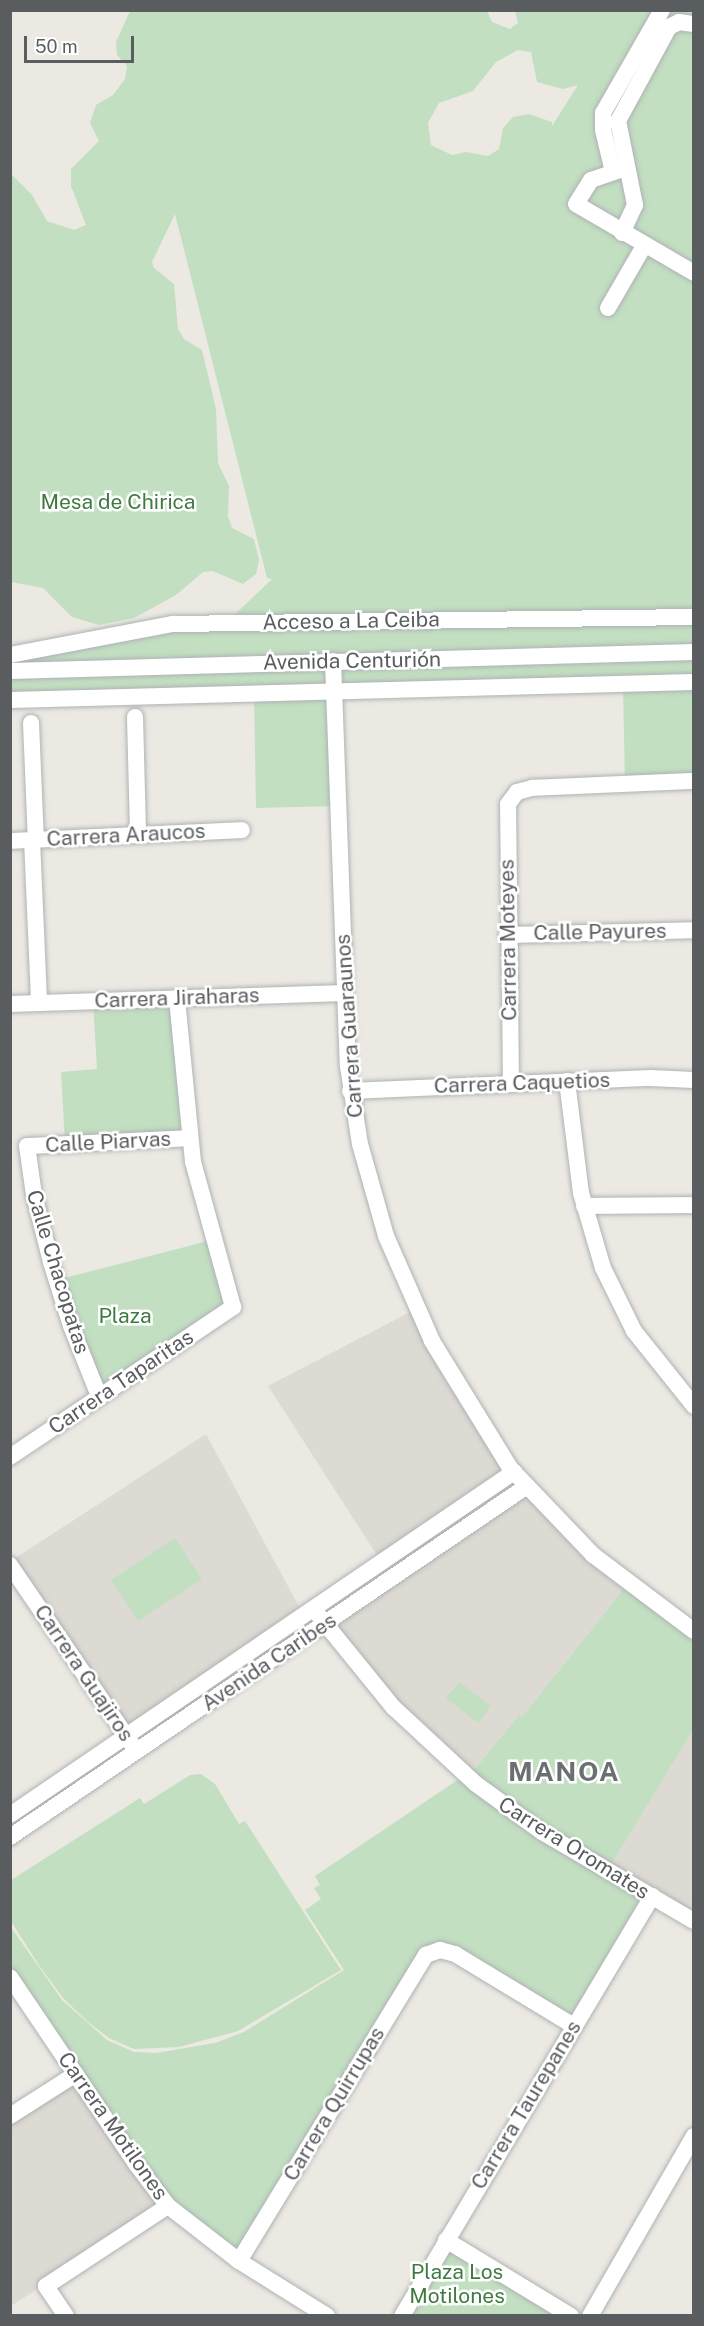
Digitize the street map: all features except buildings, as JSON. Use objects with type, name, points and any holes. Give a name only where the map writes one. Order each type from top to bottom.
[{"type":"street","points":[[622,232],[635,205],[603,130],[603,112],[662,10]]},
{"type":"street","points":[[620,170],[618,133],[621,114],[669,27],[679,22],[693,24]]},
{"type":"street","points":[[620,170],[591,180],[576,204],[693,273]]},
{"type":"street","points":[[608,308],[644,246]]},
{"type":"street","name":"Acceso a La Ceiba","points":[[10,655],[173,624],[693,617]]},
{"type":"street","name":"Avenida Centurión","points":[[10,671],[693,652]]},
{"type":"street","name":"Carrera Guaraunos","points":[[333,661],[344,993],[350,1090],[375,1203],[411,1299],[454,1382],[514,1472],[593,1555],[693,1631]]},
{"type":"street","name":"Avenida Centurión","points":[[10,700],[693,682]]},
{"type":"street","points":[[135,717],[138,835]]},
{"type":"street","points":[[31,723],[39,1003]]},
{"type":"street","name":"Carrera Moteyes","points":[[511,1084],[505,812],[512,797],[532,788],[693,781]]},
{"type":"street","name":"Carrera Araucos","points":[[10,841],[242,830]]},
{"type":"street","name":"Calle Payures","points":[[507,935],[693,930]]},
{"type":"street","name":"Carrera Jiraharas","points":[[10,1004],[344,993]]},
{"type":"street","points":[[177,998],[189,1138]]},
{"type":"street","name":"Carrera Caquetios","points":[[350,1090],[567,1081],[693,1080]]},
{"type":"street","points":[[567,1081],[584,1206],[603,1268],[623,1312],[647,1350],[693,1406]]},
{"type":"street","name":"Calle Piarvas","points":[[27,1146],[189,1138]]},
{"type":"street","name":"Carrera Taparitas","points":[[10,1457],[233,1307],[206,1216],[189,1138]]},
{"type":"street","name":"Calle Chacopatas","points":[[27,1146],[34,1195],[51,1262],[71,1326],[99,1396]]},
{"type":"street","points":[[584,1206],[693,1205]]},
{"type":"street","name":"Avenida Caribes","points":[[10,1815],[514,1472]]},
{"type":"street","name":"Avenida Caribes","points":[[10,1837],[527,1486]]},
{"type":"street","name":"Carrera Guajiros","points":[[10,1565],[137,1752]]},
{"type":"street","name":"Carrera Oromates","points":[[315,1609],[404,1719],[476,1784],[542,1832],[693,1921]]},
{"type":"street","name":"Carrera Taurepanes","points":[[402,2316],[652,1896]]},
{"type":"street","name":"Carrera Quirrupas","points":[[239,2261],[421,1961],[432,1951],[455,1954],[574,2026]]},
{"type":"street","name":"Carrera Motilones","points":[[10,1977],[168,2206],[239,2261],[327,2316]]},
{"type":"street","points":[[10,2116],[76,2074]]},
{"type":"street","points":[[590,2316],[693,2136]]},
{"type":"street","points":[[66,2316],[46,2286],[168,2206]]},
{"type":"street","points":[[446,2240],[571,2316]]},
{"type":"shaded area","points":[[416,1309],[510,1468],[382,1563],[268,1386]]},
{"type":"shaded area","points":[[206,1434],[304,1616],[127,1737],[11,1561]]},
{"type":"shaded area","points":[[527,1486],[629,1582],[522,1717],[519,1715],[468,1777],[325,1624]]},
{"type":"shaded area","points":[[693,1730],[693,1921],[608,1870]]},
{"type":"shaded area","points":[[75,2077],[165,2206],[11,2306],[11,2118]]},
{"type":"green space","name":"Mesa de Chirica","points":[[130,11],[487,11],[492,22],[510,29],[518,23],[515,11],[693,11],[693,781],[625,784],[623,684],[11,700],[11,655],[226,623],[272,579],[267,578],[175,214],[152,262],[154,268],[174,284],[178,329],[184,339],[202,350],[216,409],[218,463],[229,486],[228,516],[232,528],[254,539],[259,560],[256,574],[243,584],[213,571],[203,572],[176,595],[134,618],[99,625],[72,617],[43,588],[11,582],[11,174],[32,195],[47,221],[74,230],[86,225],[71,186],[71,169],[99,141],[90,123],[96,105],[113,95],[125,79],[127,66],[117,55],[116,42]],"holes":[[[518,50],[531,52],[537,82],[563,89],[578,85],[552,126],[552,122],[529,114],[513,117],[503,128],[499,149],[488,156],[466,152],[452,155],[431,145],[428,123],[439,103],[473,91],[496,62]]]},
{"type":"green space","points":[[333,692],[337,806],[256,808],[254,694]]},
{"type":"green space","points":[[177,998],[188,1130],[65,1144],[61,1072],[97,1069],[93,1001]]},
{"type":"green space","name":"Plaza","points":[[212,1240],[233,1307],[99,1396],[57,1280]]},
{"type":"green space","points":[[175,1538],[202,1579],[138,1621],[111,1580]]},
{"type":"green space","points":[[629,1582],[693,1631],[693,1730],[608,1870],[652,1896],[574,2026],[432,1951],[239,2261],[182,2218],[11,1977],[10,1926],[62,2000],[107,2040],[134,2052],[156,2053],[215,2043],[244,2032],[344,1970],[305,1910],[321,1899],[314,1888],[320,1885],[315,1876],[465,1775],[468,1777],[519,1715],[522,1717]]},
{"type":"green space","points":[[459,1682],[491,1706],[478,1723],[446,1698]]},
{"type":"green space","points":[[201,1774],[215,1784],[239,1824],[245,1821],[341,1970],[238,2031],[179,2047],[134,2049],[109,2038],[88,2022],[64,1999],[40,1967],[11,1921],[11,1880],[140,1798],[144,1804],[190,1775]]},
{"type":"green space","name":"Plaza Los Motilones","points":[[446,2240],[571,2316],[402,2316]]},
{"type":"district","name":"MANOA","points":[[564,1772]]}]
